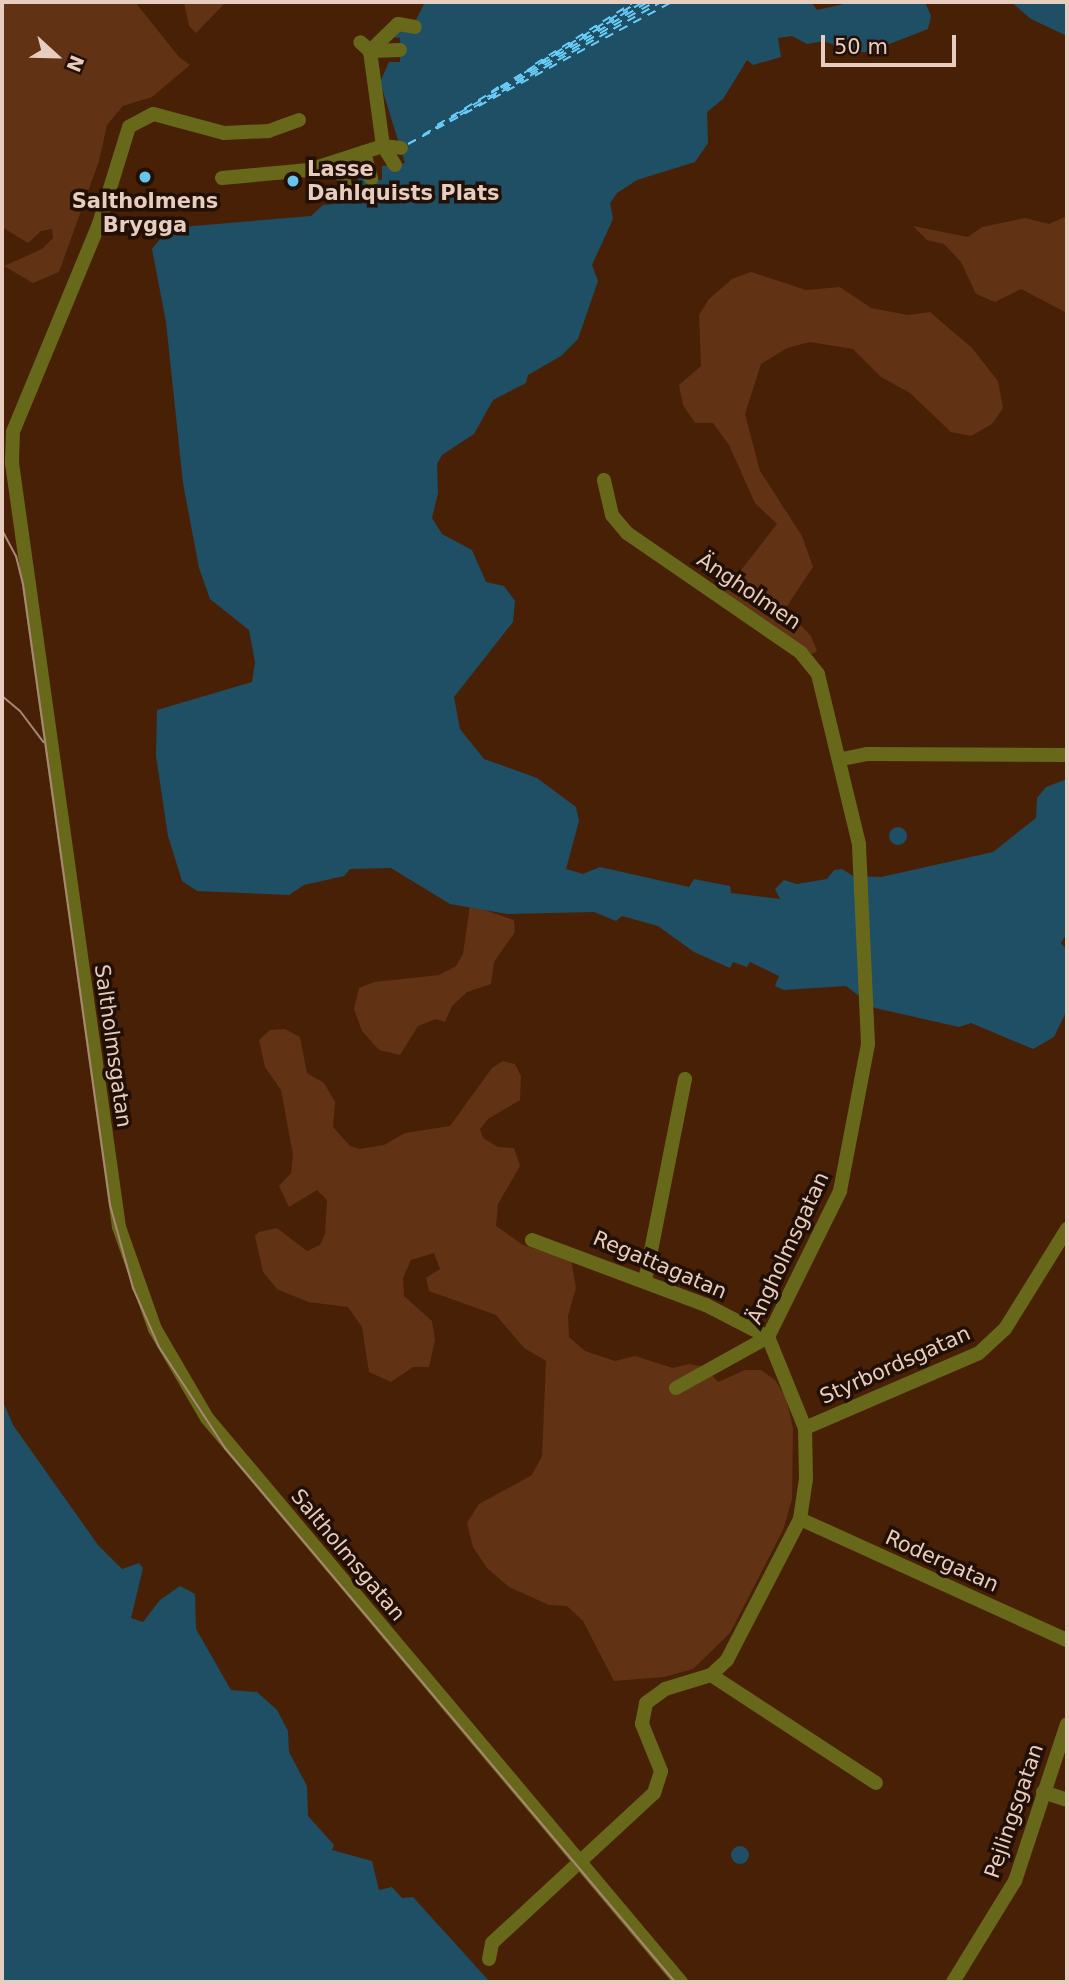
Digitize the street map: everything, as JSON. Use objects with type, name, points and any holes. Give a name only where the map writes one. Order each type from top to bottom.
[{"type":"street","points":[[365,47],[398,24],[415,27]]},
{"type":"street","points":[[365,47],[400,50]]},
{"type":"street","points":[[365,47],[383,110],[383,146],[395,164]]},
{"type":"street","name":"Saltholmsgatan","points":[[299,120],[268,131],[224,133],[153,114],[129,127],[99,224],[13,432],[12,463],[108,1163],[128,1262],[155,1329],[191,1394],[244,1464],[681,1982]]},
{"type":"street","points":[[222,177],[309,170],[383,146],[401,148]]},
{"type":"street","points":[[364,152],[371,179]]},
{"type":"street","points":[[340,160],[346,191]]},
{"type":"street","name":"Ängholmen","points":[[604,480],[612,515],[627,533],[800,652],[812,665],[842,760],[859,844],[859,872]]},
{"type":"street","points":[[842,760],[879,754],[1067,755]]},
{"type":"street","name":"Ängholmsgatan","points":[[711,1675],[737,1645],[800,1519],[806,1479],[805,1428],[768,1337],[845,1175],[868,1044],[859,872]]},
{"type":"street","points":[[645,1281],[685,1079]]},
{"type":"street","name":"Styrbordsgatan","points":[[805,1428],[979,1353],[1005,1329],[1067,1229]]},
{"type":"street","name":"Regattagatan","points":[[533,1240],[645,1281],[768,1337]]},
{"type":"street","points":[[676,1388],[768,1337]]},
{"type":"street","name":"Rodergatan","points":[[800,1519],[1067,1640]]},
{"type":"street","points":[[489,1959],[492,1943],[642,1807],[658,1785],[659,1762],[642,1724],[646,1703],[665,1689],[711,1675],[876,1783]]},
{"type":"street","name":"Pejlingsgatan","points":[[953,1982],[1015,1881],[1067,1724]]},
{"type":"street","points":[[1043,1792],[1067,1800]]},
{"type":"shaded area","points":[[2,2],[135,2],[179,57],[190,65],[152,97],[123,106],[107,125],[99,161],[59,272],[33,283],[4,266],[42,249],[53,238],[52,229],[41,231],[28,243],[2,227]]},
{"type":"shaded area","points":[[184,2],[226,2],[196,33],[189,26]]},
{"type":"shaded area","points":[[1067,216],[1067,313],[1021,289],[995,302],[976,294],[961,262],[944,244],[927,240],[913,226],[968,237],[982,227],[1025,218],[1049,224]]},
{"type":"shaded area","points":[[751,272],[806,290],[840,287],[871,308],[908,315],[930,312],[972,348],[998,381],[1003,408],[992,424],[971,436],[951,432],[910,393],[881,377],[853,349],[810,342],[787,348],[761,364],[745,414],[760,471],[802,536],[813,567],[785,609],[811,636],[817,651],[812,654],[724,592],[777,524],[755,503],[729,445],[713,423],[695,423],[683,405],[679,385],[701,366],[699,315],[709,299],[732,279]]},
{"type":"shaded area","points":[[470,905],[514,920],[515,932],[494,962],[491,984],[467,992],[452,1006],[445,1022],[436,1019],[418,1026],[400,1055],[379,1050],[362,1031],[354,1009],[359,988],[374,982],[439,975],[456,966],[463,954]]},
{"type":"shaded area","points":[[285,1029],[300,1037],[307,1073],[324,1083],[335,1102],[333,1127],[350,1146],[360,1149],[384,1145],[405,1133],[450,1126],[492,1068],[503,1061],[515,1064],[521,1076],[520,1100],[488,1119],[480,1129],[483,1138],[498,1147],[514,1148],[520,1166],[498,1204],[496,1226],[523,1245],[571,1260],[576,1288],[568,1316],[569,1337],[585,1351],[615,1361],[635,1356],[673,1368],[689,1364],[705,1367],[718,1382],[745,1370],[761,1370],[775,1380],[786,1398],[793,1428],[792,1499],[783,1530],[730,1633],[693,1669],[664,1677],[614,1681],[583,1621],[567,1606],[549,1605],[509,1587],[487,1568],[473,1547],[467,1523],[479,1504],[532,1475],[542,1456],[546,1361],[524,1348],[496,1315],[429,1291],[426,1278],[440,1269],[434,1253],[411,1260],[403,1278],[404,1296],[432,1321],[435,1340],[429,1367],[413,1367],[391,1382],[369,1372],[362,1327],[348,1307],[308,1302],[277,1289],[263,1272],[255,1236],[259,1232],[277,1228],[307,1251],[320,1245],[325,1234],[327,1200],[317,1190],[289,1207],[279,1186],[291,1173],[293,1155],[281,1090],[265,1067],[259,1040],[270,1030]]},
{"type":"water","points":[[425,2],[811,2],[817,10],[853,2],[925,2],[931,16],[928,29],[869,52],[850,52],[824,41],[807,44],[792,36],[778,38],[781,57],[753,65],[747,60],[723,99],[707,112],[708,143],[695,162],[637,180],[617,193],[610,203],[613,219],[592,265],[598,281],[578,339],[561,356],[528,375],[526,383],[493,400],[474,434],[442,455],[437,464],[438,493],[432,518],[442,534],[472,550],[486,582],[504,586],[515,601],[513,622],[454,697],[460,729],[484,759],[537,778],[576,807],[579,821],[566,869],[583,874],[600,867],[689,887],[694,879],[730,886],[731,893],[780,899],[775,889],[784,880],[797,884],[827,879],[834,870],[842,869],[853,876],[881,877],[993,852],[1036,818],[1037,798],[1046,787],[1067,779],[1067,933],[1061,943],[1067,950],[1067,1010],[1054,1037],[1033,1049],[971,1023],[959,1027],[875,1008],[846,986],[784,990],[775,986],[779,976],[750,962],[747,967],[733,962],[730,968],[694,952],[658,926],[622,916],[616,921],[594,912],[507,914],[450,904],[391,868],[350,869],[344,876],[304,885],[289,895],[197,891],[182,881],[168,836],[156,756],[157,710],[252,682],[255,662],[249,630],[210,599],[199,568],[183,483],[166,322],[152,249],[169,228],[311,216],[323,205],[333,204],[333,191],[357,192],[358,178],[382,180],[382,166],[405,163],[380,82],[389,62],[400,62],[400,38],[393,37],[399,29],[416,34],[415,22]]},
{"type":"water","points":[[1011,2],[1067,2],[1067,36],[1031,19]]},
{"type":"water","points":[[898,827],[904,830],[907,836],[904,842],[898,845],[892,842],[889,836],[892,830]]},
{"type":"water","points":[[2,1399],[13,1425],[98,1545],[122,1569],[139,1563],[143,1568],[131,1618],[143,1622],[160,1600],[180,1586],[195,1594],[196,1629],[231,1690],[257,1692],[277,1710],[288,1731],[289,1752],[307,1786],[308,1816],[334,1845],[332,1850],[372,1861],[379,1890],[392,1887],[402,1898],[413,1897],[490,1982],[2,1982]]},
{"type":"water","points":[[740,1846],[746,1849],[749,1855],[746,1861],[740,1864],[734,1861],[731,1855],[734,1849]]},
{"type":"ferry route","points":[[535,64],[634,2]]},
{"type":"ferry route","points":[[500,87],[638,2]]},
{"type":"ferry route","points":[[524,73],[643,2]]},
{"type":"ferry route","points":[[501,88],[648,2]]},
{"type":"ferry route","points":[[489,97],[654,2]]},
{"type":"ferry route","points":[[460,115],[661,2]]},
{"type":"ferry route","points":[[408,144],[672,2]]},
{"type":"ferry route","points":[[491,92],[501,85]]},
{"type":"ferry route","points":[[491,93],[502,87]]},
{"type":"ferry route","points":[[437,125],[492,92]]},
{"type":"ferry route","points":[[459,113],[490,95]]},
{"type":"ferry route","points":[[435,128],[460,113]]},
{"type":"ferry route","points":[[423,135],[436,127]]},
{"type":"tram line","points":[[2,530],[16,556],[23,584],[110,1205],[133,1288],[159,1347],[225,1448],[675,1982]]},
{"type":"tram line","points":[[2,696],[20,711],[43,742]]},
{"type":"place","name":"Saltholmens Brygga","points":[[145,177]]},
{"type":"place","name":"Lasse Dahlquists Plats","points":[[293,181]]}]
